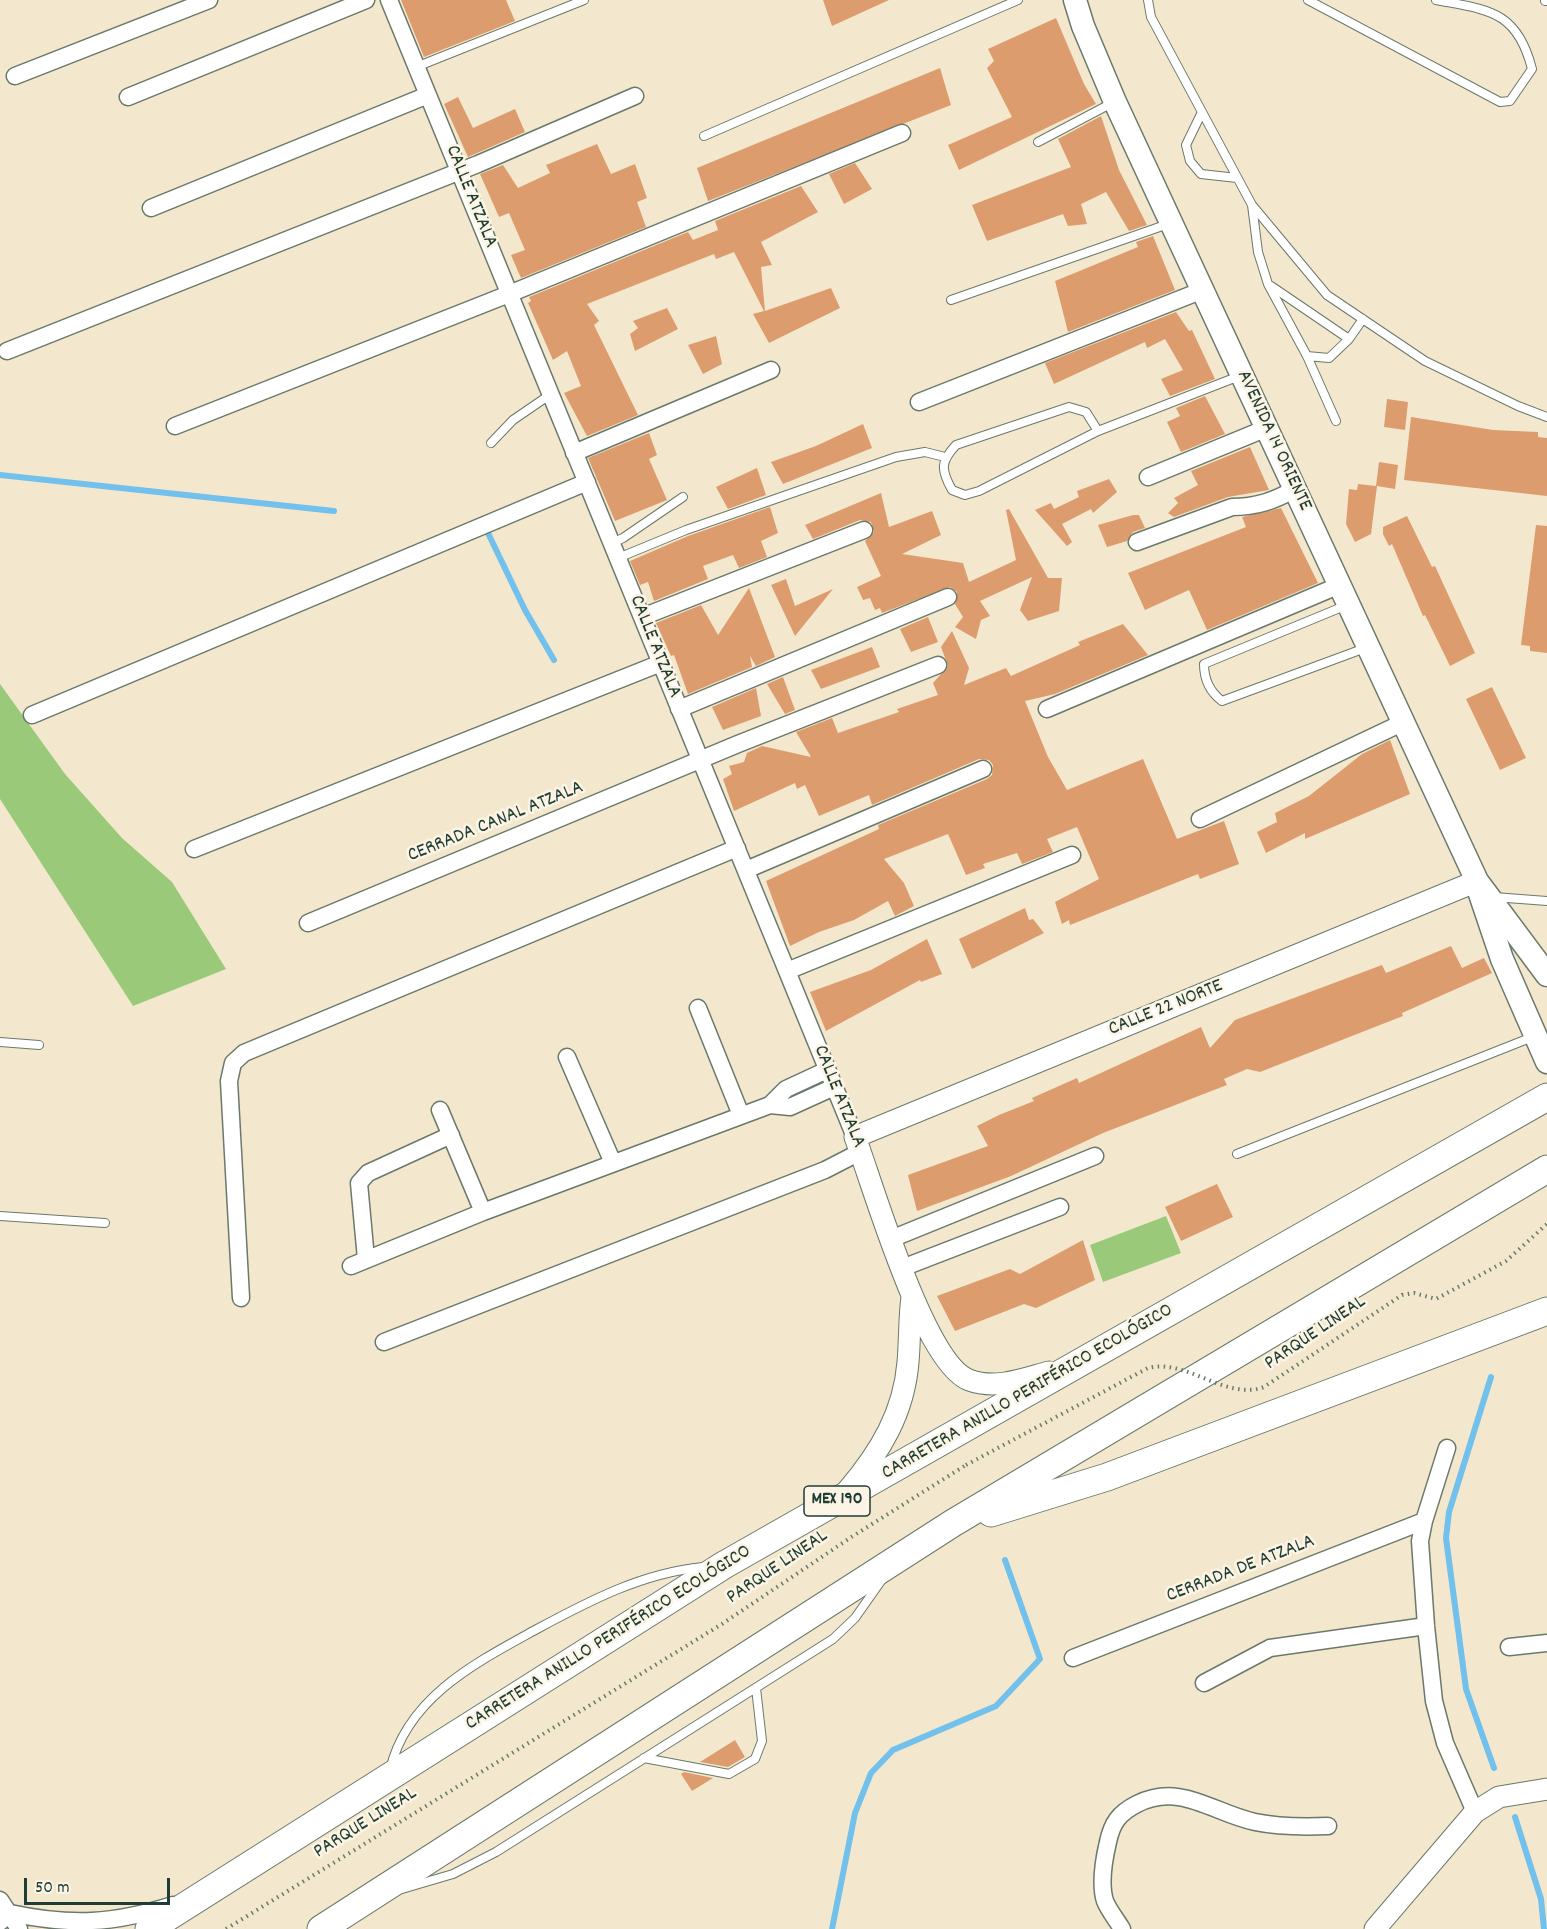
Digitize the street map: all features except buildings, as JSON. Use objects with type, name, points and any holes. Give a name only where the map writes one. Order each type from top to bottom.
[{"type":"highway","name":"CARRETERA ANILLO PERIFÉRICO ECOLÓGICO","points":[[149,1929],[724,1565],[1544,1099]]},
{"type":"highway","points":[[321,1929],[372,1894],[953,1523],[1547,1169]]},
{"type":"highway","points":[[953,1523],[1107,1477],[1547,1311]]},
{"type":"main road","name":"AVENIDA 14 ORIENTE","points":[[1075,0],[1083,26],[1115,102],[1482,891],[1502,959],[1547,1062]]},
{"type":"main road","name":"AVENIDA 14 ORIENTE","points":[[1482,891],[1547,975]]},
{"type":"street","points":[[15,76],[209,0]]},
{"type":"street","points":[[128,97],[366,0]]},
{"type":"street","name":"CALLE ATZALA","points":[[389,0],[858,1145],[912,1297],[950,1366],[968,1380],[997,1385],[1079,1364]]},
{"type":"street","points":[[151,208],[428,94]]},
{"type":"street","points":[[7,351],[459,171],[635,96]]},
{"type":"street","points":[[174,426],[509,294],[902,133]]},
{"type":"street","points":[[919,402],[1203,290]]},
{"type":"street","points":[[574,453],[771,369]]},
{"type":"street","points":[[1148,477],[1267,428]]},
{"type":"street","points":[[32,715],[587,482]]},
{"type":"street","points":[[1137,542],[1232,507],[1248,507],[1274,501],[1295,489]]},
{"type":"street","points":[[642,617],[864,530]]},
{"type":"street","points":[[1047,710],[1344,594]]},
{"type":"street","points":[[679,709],[948,597]]},
{"type":"street","points":[[194,849],[661,663]]},
{"type":"street","name":"CERRADA CANAL ATZALA","points":[[308,923],[700,760],[938,665]]},
{"type":"street","points":[[1200,819],[1404,722]]},
{"type":"street","points":[[746,870],[983,769]]},
{"type":"street","points":[[241,1298],[229,1081],[233,1063],[244,1053],[736,848]]},
{"type":"street","points":[[787,971],[1072,855]]},
{"type":"street","name":"CALLE 22 NORTE","points":[[858,1145],[1482,891]]},
{"type":"street","points":[[698,1008],[741,1115]]},
{"type":"street","points":[[567,1057],[613,1163]]},
{"type":"street","points":[[770,1105],[786,1089],[827,1070]]},
{"type":"street","points":[[451,1135],[368,1173],[359,1183],[358,1262],[483,1212],[741,1115],[770,1105],[790,1107],[834,1087]]},
{"type":"street","points":[[440,1110],[483,1212]]},
{"type":"street","points":[[384,1342],[825,1170],[858,1145]]},
{"type":"street","points":[[891,1239],[1095,1156]]},
{"type":"street","points":[[902,1268],[1060,1207]]},
{"type":"street","name":"CALLE ATZALA","points":[[839,1500],[877,1455],[896,1416],[903,1395],[908,1362],[908,1325],[912,1297]]},
{"type":"street","points":[[1447,1448],[1420,1541],[1426,1626],[1434,1701],[1445,1743],[1475,1812]]},
{"type":"street","name":"CERRADA DE ATZALA","points":[[1073,1658],[1424,1521]]},
{"type":"street","points":[[1204,1683],[1270,1648],[1426,1626]]},
{"type":"street","points":[[1509,1647],[1547,1643]]},
{"type":"street","points":[[1375,1929],[1475,1812],[1499,1797],[1547,1789]]},
{"type":"street","points":[[1122,1929],[1105,1901],[1104,1860],[1112,1824],[1126,1809],[1145,1800],[1167,1794],[1201,1802],[1253,1822],[1293,1827],[1328,1826]]},
{"type":"street","points":[[3,1912],[46,1920],[93,1923],[146,1913],[198,1897]]},
{"type":"street","points":[[3,1912],[19,1929]]},
{"type":"lane","points":[[416,67],[584,0]]},
{"type":"lane","points":[[704,136],[1018,0]]},
{"type":"lane","points":[[1148,0],[1151,16],[1252,205],[1328,295],[1425,361],[1518,406],[1547,417]]},
{"type":"lane","points":[[1308,0],[1500,102],[1510,101],[1532,69],[1528,52],[1510,23],[1492,11],[1436,0]]},
{"type":"lane","points":[[1038,142],[1115,102]]},
{"type":"lane","points":[[1202,112],[1186,145],[1190,161],[1201,174],[1237,178]]},
{"type":"lane","points":[[1252,205],[1258,252],[1268,284],[1308,356],[1336,421]]},
{"type":"lane","points":[[951,300],[1172,223]]},
{"type":"lane","points":[[1268,284],[1349,339]]},
{"type":"lane","points":[[1308,356],[1329,358],[1349,339],[1363,319]]},
{"type":"lane","points":[[1098,431],[1086,412],[1069,407],[956,445],[945,457],[944,475],[952,490],[965,495],[980,491],[1098,431],[1242,375]]},
{"type":"lane","points":[[491,443],[513,420],[551,394]]},
{"type":"lane","points":[[615,551],[686,530],[896,457],[925,453],[945,457]]},
{"type":"lane","points":[[615,551],[623,538],[683,497]]},
{"type":"lane","points":[[1344,594],[1204,664],[1204,673],[1212,693],[1222,700],[1369,647]]},
{"type":"lane","points":[[1482,891],[1547,901]]},
{"type":"lane","points":[[1237,1154],[1535,1035]]},
{"type":"lane","points":[[0,1042],[39,1045]]},
{"type":"lane","points":[[0,1216],[105,1223]]},
{"type":"lane","points":[[372,1894],[430,1882],[475,1864],[756,1688],[844,1629],[864,1606],[893,1562]]},
{"type":"lane","points":[[389,1775],[395,1749],[408,1728],[438,1693],[469,1666],[582,1604],[620,1588],[686,1569],[724,1565]]},
{"type":"lane","points":[[644,1758],[729,1774],[755,1759],[762,1741],[756,1688]]},
{"type":"path","name":"PARQUE LINEAL","points":[[226,1929],[722,1624],[853,1536],[966,1465],[1148,1368],[1165,1366],[1245,1391],[1264,1387],[1402,1295],[1414,1293],[1436,1299],[1494,1268],[1547,1224]]},
{"type":"green space","points":[[0,684],[65,774],[122,838],[172,882],[226,969],[133,1006],[0,799]]},
{"type":"green space","points":[[1166,1216],[1181,1253],[1103,1282],[1090,1245]]},
{"type":"waterway","points":[[0,475],[334,511]]},
{"type":"waterway","points":[[488,533],[525,610],[554,660]]},
{"type":"waterway","points":[[1491,1377],[1449,1512],[1446,1538],[1466,1689],[1494,1768]]},
{"type":"waterway","points":[[832,1929],[855,1813],[871,1773],[893,1750],[996,1706],[1040,1659],[1005,1560]]},
{"type":"waterway","points":[[1515,1817],[1541,1899],[1544,1929]]}]
